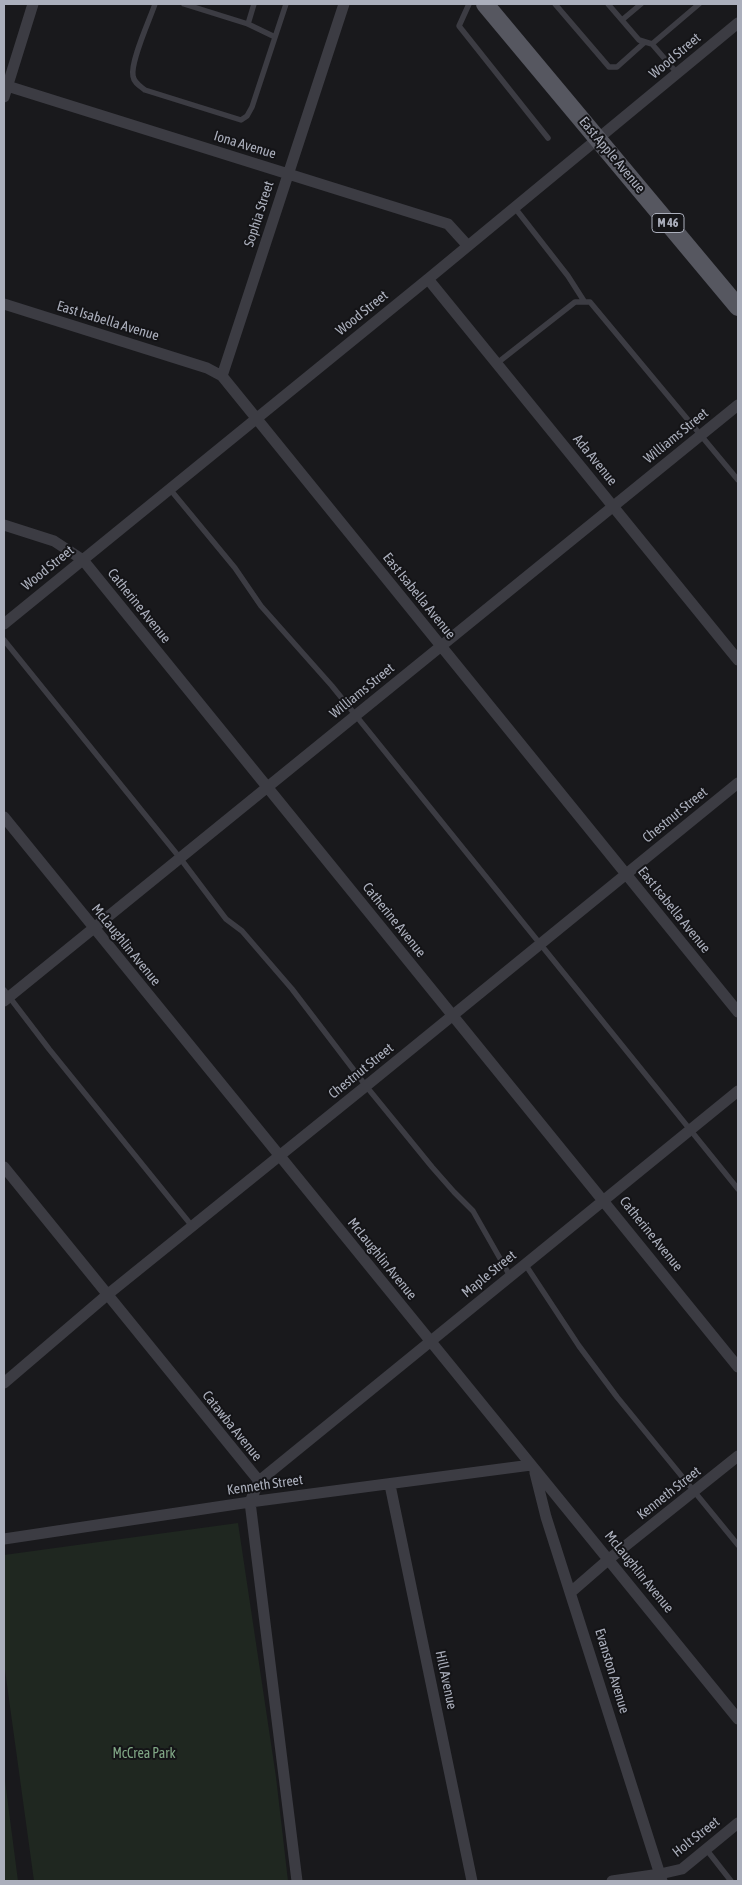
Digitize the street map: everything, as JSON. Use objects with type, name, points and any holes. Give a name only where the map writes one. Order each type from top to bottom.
[{"type":"main road","name":"East Apple Avenue","points":[[485,4],[738,307]]},
{"type":"street","points":[[5,89],[33,4]]},
{"type":"street","name":"Sophia Street","points":[[222,376],[344,4]]},
{"type":"street","name":"Wood Street","points":[[4,624],[515,208],[738,23]]},
{"type":"street","name":"Iona Avenue","points":[[5,89],[448,224],[468,246]]},
{"type":"street","name":"Ada Avenue","points":[[428,279],[738,660]]},
{"type":"street","name":"East Isabella Avenue","points":[[4,304],[207,368],[222,376],[738,1012]]},
{"type":"street","name":"Williams Street","points":[[6,996],[94,928],[738,405]]},
{"type":"street","name":"Catherine Avenue","points":[[4,525],[54,541],[83,560],[738,1367]]},
{"type":"street","name":"Chestnut Street","points":[[4,1383],[107,1295],[738,783]]},
{"type":"street","name":"McLaughlin Avenue","points":[[4,817],[738,1719]]},
{"type":"street","name":"Maple Street","points":[[259,1482],[738,1091]]},
{"type":"street","name":"Catawba Avenue","points":[[4,1167],[259,1482],[250,1502]]},
{"type":"street","name":"Kenneth Street","points":[[572,1592],[608,1559],[738,1456]]},
{"type":"street","name":"Kenneth Street","points":[[4,1539],[250,1502],[532,1467]]},
{"type":"street","name":"Evanston Avenue","points":[[532,1467],[661,1878]]},
{"type":"street","name":"Hill Avenue","points":[[390,1485],[472,1881]]},
{"type":"street","points":[[250,1502],[298,1881]]},
{"type":"street","name":"Holt Street","points":[[612,1881],[661,1878],[682,1869],[738,1823]]},
{"type":"lane","points":[[155,4],[133,65],[132,76],[136,83],[145,90],[242,120],[247,116],[252,107],[286,4]]},
{"type":"lane","points":[[184,4],[248,24],[275,37]]},
{"type":"lane","points":[[207,12],[210,4]]},
{"type":"lane","points":[[248,24],[254,4]]},
{"type":"lane","points":[[469,4],[459,26],[548,138]]},
{"type":"lane","points":[[555,4],[609,67],[616,67],[645,42]]},
{"type":"lane","points":[[608,4],[639,40],[652,44],[678,74]]},
{"type":"lane","points":[[622,20],[641,4]]},
{"type":"lane","points":[[652,44],[699,4]]},
{"type":"lane","points":[[515,208],[568,276],[584,301]]},
{"type":"lane","points":[[496,364],[576,302],[590,302],[738,480]]},
{"type":"lane","points":[[169,488],[235,568],[260,606],[332,686],[738,1189]]},
{"type":"lane","points":[[4,640],[226,918],[242,931],[292,989],[366,1086],[454,1192],[474,1211],[510,1276]]},
{"type":"lane","points":[[6,996],[192,1226]]},
{"type":"lane","points":[[525,1264],[579,1346],[617,1397],[696,1491],[738,1545]]},
{"type":"lane","points":[[706,1849],[731,1881]]},
{"type":"green space","name":"McCrea Park","points":[[238,1523],[276,1777],[288,1881],[34,1881],[4,1663],[4,1555]]},
{"type":"green space","points":[[4,1773],[18,1881],[4,1881]]}]
